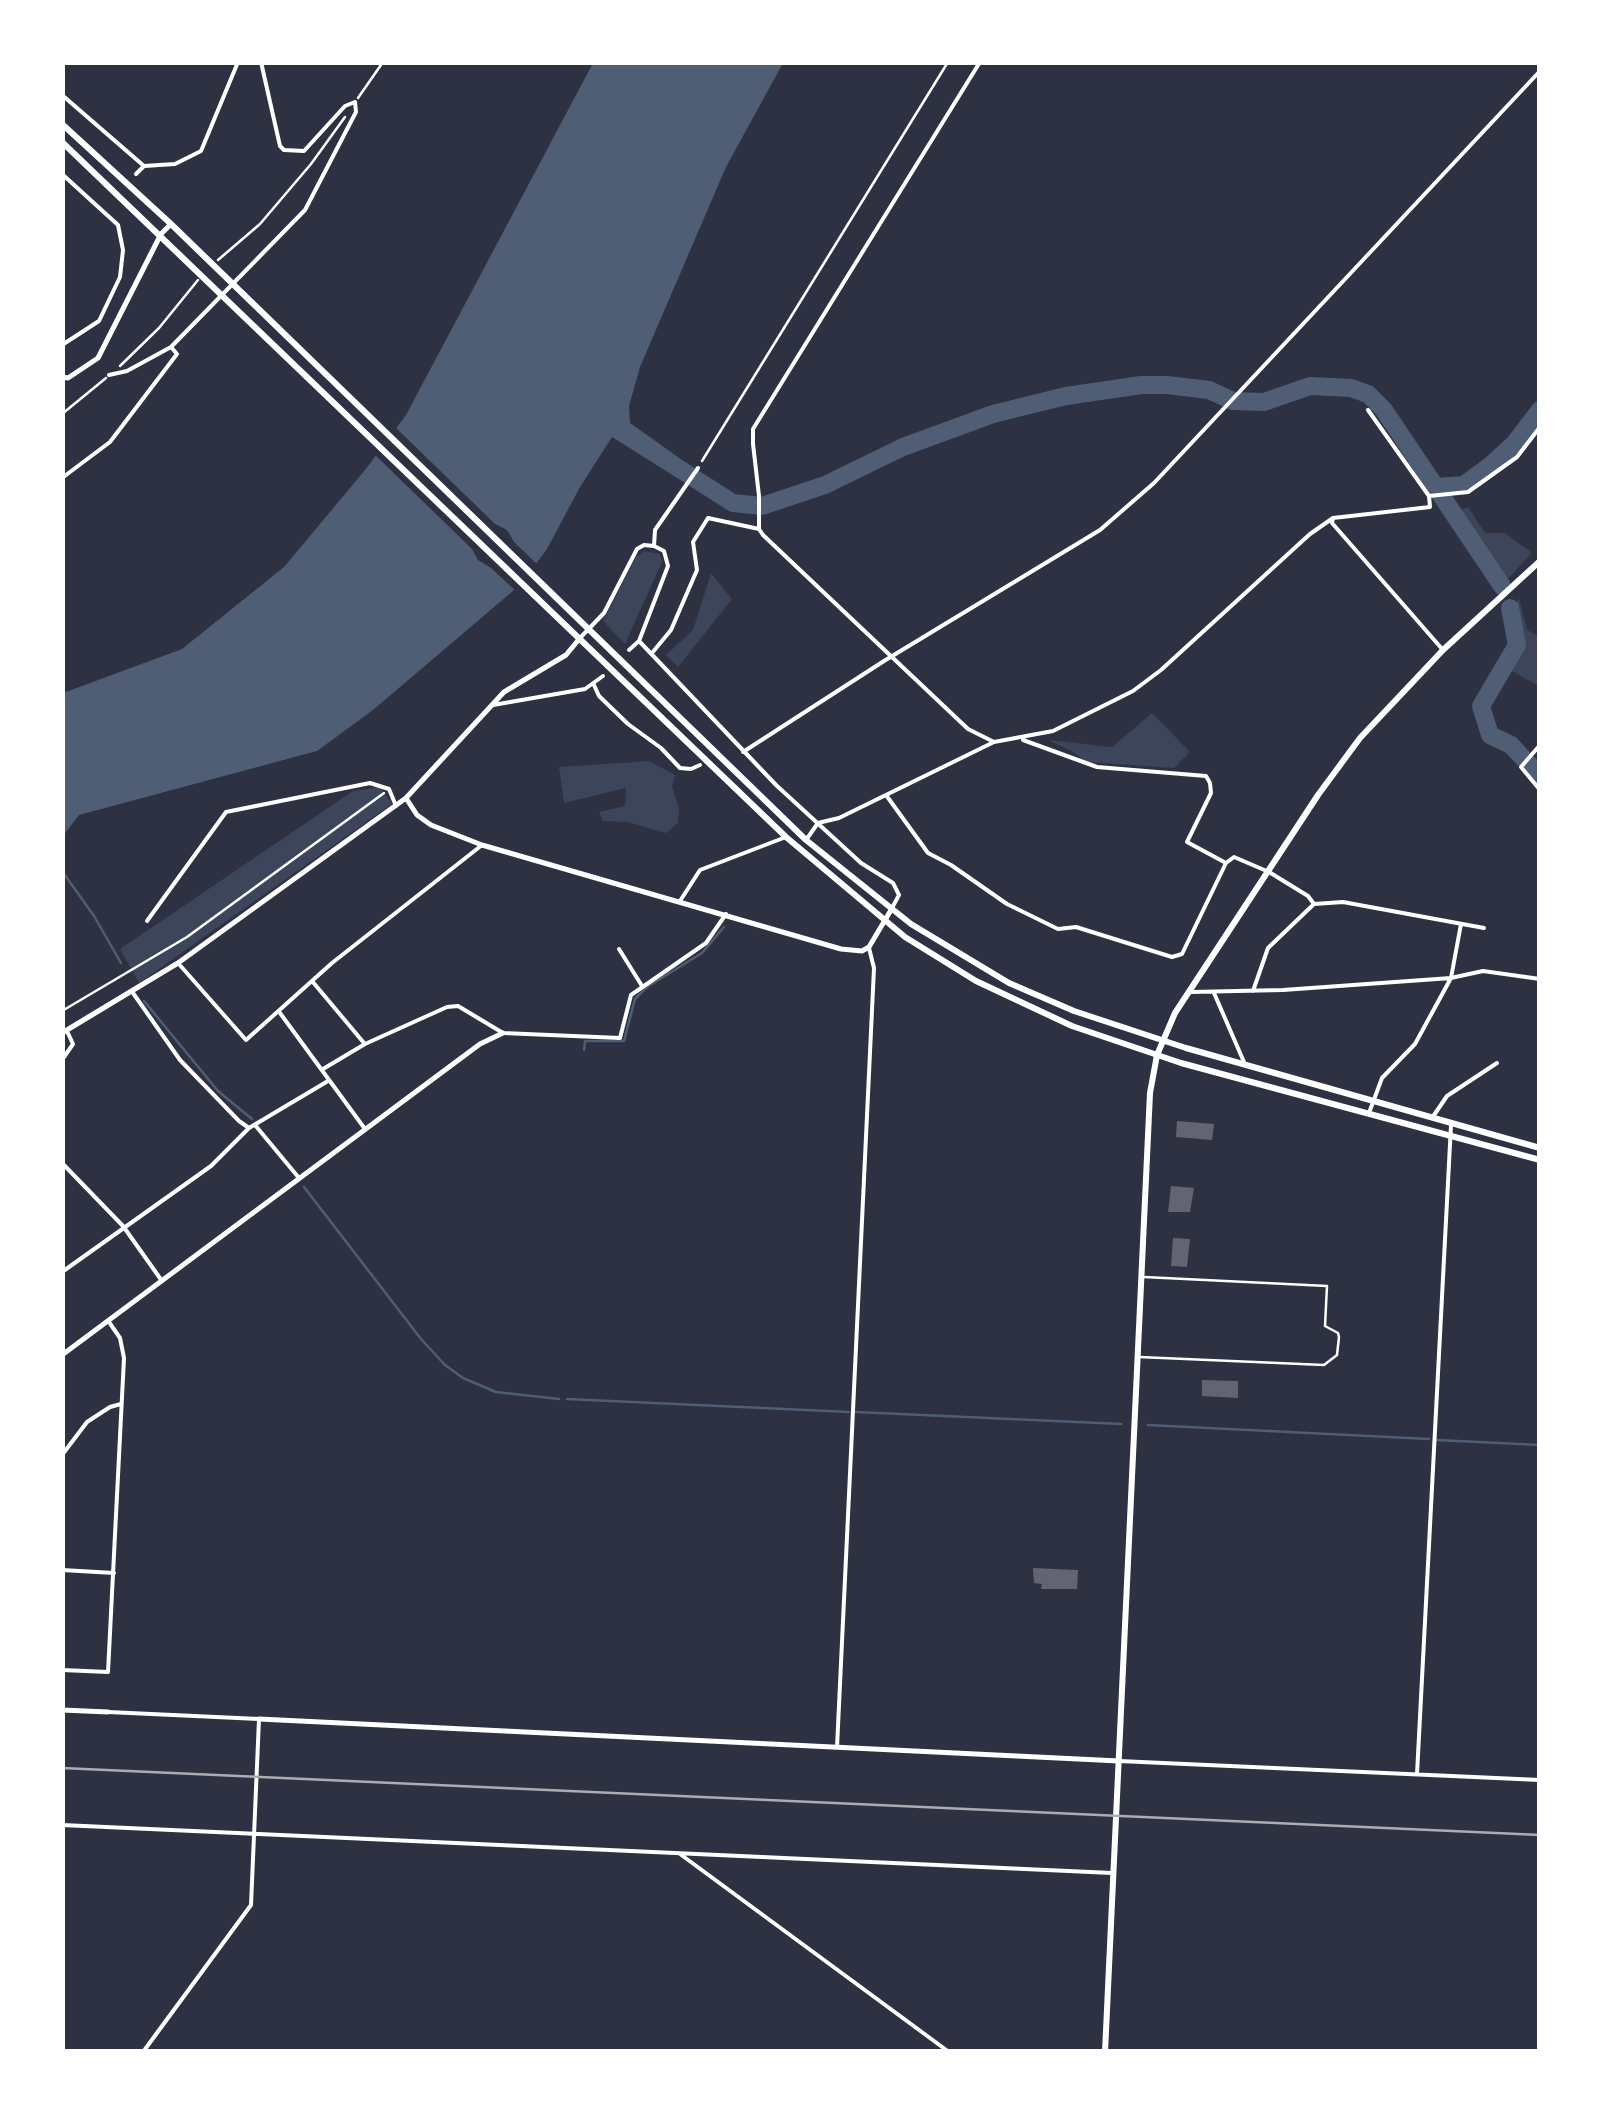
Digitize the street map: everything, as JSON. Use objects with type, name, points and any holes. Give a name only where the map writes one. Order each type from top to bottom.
[{"type":"main road","points":[[62,124],[171,224],[806,840],[891,910],[1009,984],[1074,1012],[1162,1041],[1540,1148]]},
{"type":"main road","points":[[62,142],[786,838],[885,921],[952,967],[1072,1026],[1157,1055],[1540,1160]]},
{"type":"main road","points":[[1105,2052],[1150,1093],[1157,1055],[1189,992],[1360,738],[1443,650],[1538,565]]},
{"type":"street","points":[[136,174],[144,166],[175,164],[201,151],[238,62]]},
{"type":"street","points":[[109,376],[127,371],[171,347],[305,210],[356,112],[355,102],[345,106],[304,151],[284,150],[261,62]]},
{"type":"street","points":[[759,529],[753,429],[980,62]]},
{"type":"street","points":[[743,752],[890,657],[1100,530],[1154,483],[1540,71]]},
{"type":"street","points":[[62,94],[144,166]]},
{"type":"street","points":[[62,174],[118,225],[124,250],[120,277],[99,321],[62,345]]},
{"type":"street","points":[[102,208],[109,201]]},
{"type":"street","points":[[62,385],[65,377],[98,358],[161,234],[171,224]]},
{"type":"street","points":[[62,478],[110,442],[177,354],[171,347]]},
{"type":"street","points":[[806,840],[818,823],[839,818],[994,742],[1053,731],[1132,691],[1161,670],[1271,568],[1332,518],[1430,507],[1432,496],[1368,410]]},
{"type":"street","points":[[1432,496],[1468,492],[1516,457],[1540,427]]},
{"type":"street","points":[[654,546],[655,530],[698,468]]},
{"type":"street","points":[[652,653],[672,630],[697,570],[692,542],[708,518],[759,529],[968,728],[994,742]]},
{"type":"street","points":[[1332,518],[1332,523],[1443,650]]},
{"type":"street","points":[[62,1060],[73,1044],[65,1032],[178,963],[406,798],[518,682],[566,656],[604,614],[637,549],[654,546],[664,552],[668,566],[639,641],[629,650]]},
{"type":"street","points":[[406,798],[424,821],[482,845],[841,949],[862,951],[869,947],[899,895],[893,883],[861,862],[743,752],[639,641]]},
{"type":"street","points":[[493,705],[575,692],[594,686],[603,676]]},
{"type":"street","points":[[594,686],[618,715],[680,768],[700,765]]},
{"type":"street","points":[[1019,738],[1087,765],[1206,776],[1211,793],[1187,842],[1226,863]]},
{"type":"street","points":[[1540,745],[1521,766],[1540,790]]},
{"type":"street","points":[[148,921],[226,812],[370,783],[389,789],[396,806]]},
{"type":"street","points":[[886,795],[928,853],[1007,904],[1058,930],[1076,927],[1172,957],[1182,954],[1226,863],[1234,858],[1268,872],[1308,896],[1314,904]]},
{"type":"street","points":[[680,901],[700,870],[786,838]]},
{"type":"street","points":[[178,963],[246,1040],[312,981],[482,845]]},
{"type":"street","points":[[1254,991],[1268,948],[1314,904],[1342,902],[1484,928]]},
{"type":"street","points":[[62,1355],[480,1044],[502,1033],[620,1038],[631,995],[706,942],[726,914]]},
{"type":"street","points":[[1369,1113],[1382,1078],[1414,1044],[1451,978],[1461,924]]},
{"type":"street","points":[[837,1747],[874,968],[869,947]]},
{"type":"street","points":[[619,948],[642,986]]},
{"type":"street","points":[[1189,992],[1451,978],[1484,971],[1540,979]]},
{"type":"street","points":[[312,981],[365,1044]]},
{"type":"street","points":[[133,992],[180,1060],[252,1127],[298,1178]]},
{"type":"street","points":[[1214,993],[1245,1065]]},
{"type":"street","points":[[322,1070],[365,1044],[447,1007],[458,1006],[502,1033]]},
{"type":"street","points":[[280,1013],[365,1129]]},
{"type":"street","points":[[1432,1118],[1447,1096],[1498,1062]]},
{"type":"street","points":[[62,1272],[211,1166],[252,1127],[328,1081]]},
{"type":"street","points":[[1417,1774],[1451,1124]]},
{"type":"street","points":[[62,1163],[124,1226],[163,1282]]},
{"type":"street","points":[[62,1670],[108,1672],[123,1347],[109,1322]]},
{"type":"street","points":[[62,1454],[87,1422],[110,1406],[122,1404]]},
{"type":"street","points":[[62,1570],[114,1573]]},
{"type":"street","points":[[62,1710],[1540,1780]]},
{"type":"street","points":[[143,2052],[250,1904],[259,1720]]},
{"type":"street","points":[[62,1826],[1114,1873]]},
{"type":"street","points":[[680,1854],[949,2052]]},
{"type":"lane","points":[[1138,1356],[1324,1365],[1337,1354],[1339,1335],[1326,1326],[1327,1286],[1142,1277]]},
{"type":"path","points":[[355,102],[383,62]]},
{"type":"path","points":[[698,468],[948,62]]},
{"type":"path","points":[[212,266],[260,224],[346,115]]},
{"type":"path","points":[[62,414],[159,328],[202,275]]},
{"type":"path","points":[[62,1011],[187,937],[389,789]]},
{"type":"shaded area","points":[[593,63],[783,63],[726,167],[640,367],[629,406],[630,423],[685,462],[674,476],[612,437],[547,549],[520,585],[373,710],[317,751],[79,815],[63,836],[63,693],[182,649],[284,567],[406,415]]},
{"type":"shaded area","points":[[1468,507],[1485,533],[1505,533],[1532,553],[1503,584],[1458,511]]},
{"type":"shaded area","points":[[644,551],[660,554],[662,562],[625,644],[603,621],[636,557]]},
{"type":"shaded area","points":[[711,573],[732,599],[678,667],[666,655],[693,630]]},
{"type":"shaded area","points":[[1519,599],[1527,630],[1539,636],[1539,686],[1508,669],[1520,644],[1513,605]]},
{"type":"shaded area","points":[[1152,713],[1190,752],[1174,768],[1086,762],[1048,740],[1112,747]]},
{"type":"shaded area","points":[[649,761],[675,775],[672,787],[679,808],[678,823],[666,833],[627,822],[603,821],[599,812],[625,806],[626,788],[564,803],[559,767]]},
{"type":"shaded area","points":[[380,787],[392,804],[139,983],[120,949],[353,791]]},
{"type":"pier","points":[[392,424],[495,524],[507,530],[540,567],[518,593],[478,560],[472,549],[372,452]]},
{"type":"building","points":[[1177,1121],[1214,1124],[1212,1140],[1176,1137]]},
{"type":"building","points":[[1171,1186],[1194,1188],[1190,1212],[1168,1212]]},
{"type":"building","points":[[1173,1238],[1190,1239],[1187,1267],[1171,1266]]},
{"type":"building","points":[[1202,1380],[1238,1381],[1238,1398],[1202,1396]]},
{"type":"building","points":[[1033,1568],[1078,1570],[1077,1589],[1041,1589],[1042,1584],[1034,1583]]},
{"type":"waterway","points":[[678,468],[733,503],[762,506],[825,485],[903,447],[993,414],[1066,396],[1167,385],[1209,390],[1233,401],[1264,402],[1310,386],[1351,388],[1368,394],[1384,410],[1502,586]]},
{"type":"waterway","points":[[1436,487],[1464,485],[1514,444],[1540,410]]},
{"type":"waterway","points":[[1510,608],[1517,645],[1481,706],[1490,735],[1511,745],[1524,759]]},
{"type":"waterway","points":[[1527,762],[1540,776]]},
{"type":"waterway","points":[[62,871],[121,963]]},
{"type":"waterway","points":[[584,1050],[585,1041],[624,1041],[635,999],[647,987],[702,953],[724,927]]},
{"type":"waterway","points":[[144,1001],[218,1091],[252,1119]]},
{"type":"waterway","points":[[304,1187],[445,1365],[463,1378],[496,1392],[559,1399]]},
{"type":"waterway","points":[[567,1399],[849,1412]]},
{"type":"waterway","points":[[856,1412],[1121,1424]]},
{"type":"waterway","points":[[1148,1425],[1429,1439]]},
{"type":"waterway","points":[[1437,1440],[1540,1445]]},
{"type":"railway","points":[[62,1768],[1540,1835]]}]
